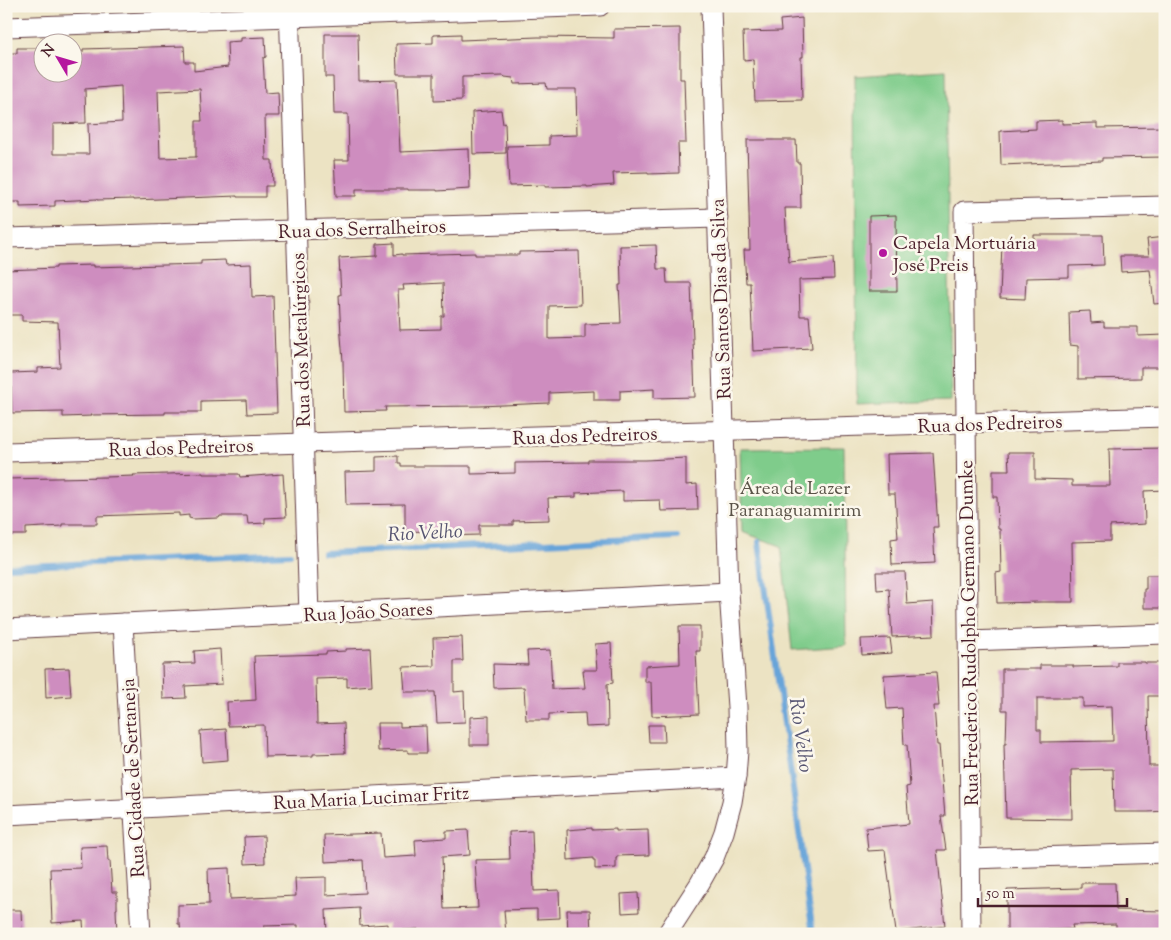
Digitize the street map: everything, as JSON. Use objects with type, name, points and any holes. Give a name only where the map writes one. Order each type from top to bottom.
[{"type":"street","points":[[6,27],[289,12],[600,6]]},
{"type":"street","name":"Rua Santos Dias da Silva","points":[[667,934],[714,858],[732,802],[738,751],[729,592],[711,6]]},
{"type":"street","name":"Rua dos Metalúrgicos","points":[[289,12],[309,614]]},
{"type":"street","name":"Rua Frederico Rudolpho Germano Dumke","points":[[971,934],[964,211],[1165,206]]},
{"type":"street","name":"Rua dos Serralheiros","points":[[6,238],[718,218]]},
{"type":"street","name":"Rua dos Pedreiros","points":[[6,452],[1165,417]]},
{"type":"street","name":"Rua João Soares","points":[[6,629],[729,592]]},
{"type":"street","name":"Rua Cidade de Sertaneja","points":[[123,623],[141,934]]},
{"type":"street","points":[[968,641],[1165,634]]},
{"type":"street","name":"Rua Maria Lucimar Fritz","points":[[6,815],[736,778]]},
{"type":"street","points":[[971,859],[1165,853]]},
{"type":"green space","points":[[946,70],[951,401],[857,404],[855,76]]},
{"type":"green space","name":"Área de Lazer Paranaguamirim","points":[[844,447],[846,646],[792,650],[781,546],[742,532],[740,448]]},
{"type":"building","points":[[802,18],[802,100],[755,101],[753,59],[744,60],[743,32],[781,31],[780,20]]},
{"type":"building","points":[[680,28],[680,79],[684,79],[686,143],[678,143],[679,173],[613,173],[614,185],[587,187],[509,186],[507,146],[549,145],[549,136],[577,135],[576,89],[547,89],[546,83],[514,84],[513,78],[504,76],[462,77],[462,100],[434,101],[434,74],[397,74],[396,44],[433,43],[433,35],[461,34],[461,40],[538,37],[614,38],[614,29]]},
{"type":"building","points":[[325,34],[358,34],[359,81],[397,80],[400,152],[469,149],[470,189],[437,191],[356,189],[356,196],[336,196],[334,160],[349,160],[348,114],[334,114],[333,77],[325,77]]},
{"type":"building","points":[[265,37],[266,57],[263,58],[265,93],[278,92],[279,116],[265,116],[266,160],[272,160],[273,186],[265,186],[265,197],[97,199],[55,201],[55,206],[20,207],[20,202],[6,202],[6,53],[17,53],[17,48],[32,48],[32,82],[82,82],[83,49],[184,46],[185,62],[194,62],[194,71],[228,67],[227,42],[241,41],[241,38]],"holes":[[[121,86],[122,122],[88,124],[89,154],[53,154],[53,124],[86,123],[85,89]],[[200,89],[202,121],[196,121],[196,157],[160,158],[158,91]]]},
{"type":"building","points":[[501,110],[503,124],[505,123],[506,153],[473,154],[472,112]]},
{"type":"building","points":[[1062,120],[1062,124],[1097,123],[1097,128],[1165,127],[1165,157],[1102,158],[1102,161],[1001,165],[1000,131],[1036,129],[1036,121]]},
{"type":"building","points":[[747,140],[796,140],[797,163],[800,163],[801,208],[785,208],[789,262],[833,258],[834,279],[799,280],[800,316],[809,316],[812,348],[753,351],[750,283],[746,283],[744,250],[750,250]]},
{"type":"building","name":"Capela Mortuária José Preis","points":[[896,215],[897,291],[869,291],[869,216]]},
{"type":"building","points":[[1034,235],[1103,235],[1104,265],[1069,266],[1069,277],[1026,278],[1025,299],[1000,298],[1002,242],[1034,242]]},
{"type":"building","points":[[1165,237],[1165,303],[1154,304],[1150,270],[1121,272],[1120,256],[1149,256],[1147,239]]},
{"type":"building","points":[[394,243],[394,255],[475,253],[475,255],[519,255],[519,252],[579,251],[581,305],[549,306],[549,339],[585,338],[585,324],[621,323],[619,285],[621,285],[620,246],[656,245],[657,269],[666,269],[667,283],[691,283],[695,397],[654,398],[654,389],[620,391],[620,400],[594,400],[594,391],[549,393],[549,403],[385,407],[386,411],[344,412],[339,258],[377,256],[377,244]],"holes":[[[443,283],[444,316],[441,316],[441,329],[400,330],[398,290],[404,290],[403,285]]]},
{"type":"building","points":[[225,260],[226,265],[251,264],[252,297],[273,296],[277,413],[247,414],[246,400],[201,401],[201,412],[165,412],[165,414],[63,417],[63,412],[12,413],[11,373],[38,372],[38,368],[60,367],[58,322],[22,321],[22,315],[6,315],[6,270],[56,268],[56,266],[93,265],[93,267],[201,264],[201,261]]},
{"type":"building","points":[[1090,311],[1091,323],[1104,322],[1104,327],[1138,327],[1138,336],[1165,335],[1165,367],[1141,367],[1141,378],[1078,379],[1078,346],[1070,345],[1069,312]]},
{"type":"building","points":[[1165,448],[1165,490],[1144,491],[1145,524],[1110,526],[1110,541],[1072,542],[1073,602],[997,603],[996,573],[1001,572],[1000,529],[998,529],[997,497],[993,497],[993,470],[1009,470],[1008,452],[1035,452],[1035,479],[1072,480],[1072,486],[1110,486],[1109,449]]},
{"type":"building","points":[[933,453],[938,527],[933,527],[935,563],[892,565],[891,539],[898,538],[895,494],[888,494],[887,454]]},
{"type":"building","points":[[398,456],[398,463],[401,463],[401,466],[471,466],[471,474],[515,473],[515,463],[686,458],[686,485],[697,484],[698,510],[661,511],[660,500],[623,501],[623,491],[576,493],[576,497],[548,498],[549,520],[513,521],[513,525],[479,525],[479,535],[443,536],[443,532],[405,531],[405,504],[346,505],[345,472],[376,471],[376,457]]},
{"type":"building","points":[[203,473],[239,474],[240,477],[283,474],[286,517],[265,518],[265,523],[248,524],[247,516],[193,519],[189,518],[189,515],[179,516],[179,513],[97,516],[97,524],[62,524],[62,526],[26,528],[26,535],[6,535],[6,479]]},
{"type":"building","points":[[876,572],[905,572],[907,604],[933,602],[934,635],[892,637],[889,589],[877,590]]},
{"type":"building","points":[[1146,575],[1165,575],[1165,608],[1144,608]]},
{"type":"building","points":[[679,626],[700,626],[700,651],[696,651],[699,714],[652,716],[651,682],[645,682],[645,666],[680,664]]},
{"type":"building","points":[[462,637],[463,661],[454,661],[454,692],[464,691],[465,722],[437,723],[435,692],[405,692],[403,667],[434,666],[433,638]]},
{"type":"building","points":[[890,638],[892,653],[862,655],[861,639]]},
{"type":"building","points":[[611,643],[613,683],[607,684],[608,726],[586,727],[585,713],[549,714],[549,720],[526,720],[524,687],[494,688],[493,664],[528,665],[527,651],[550,650],[552,689],[585,688],[583,670],[597,670],[595,644]]},
{"type":"building","points":[[370,648],[372,685],[347,687],[347,678],[316,679],[317,724],[344,723],[345,753],[265,757],[264,725],[228,726],[227,702],[256,700],[254,656],[326,654],[326,652],[346,651],[346,649]]},
{"type":"building","points":[[220,649],[222,684],[185,686],[186,698],[163,699],[162,664],[195,663],[194,651]]},
{"type":"building","points":[[1117,662],[1165,663],[1165,696],[1148,696],[1149,766],[1165,766],[1165,811],[1114,812],[1113,769],[1071,770],[1072,819],[1006,818],[1004,744],[1006,744],[1007,710],[1002,710],[1002,669],[1040,669],[1040,665],[1073,665],[1073,667],[1117,666]],"holes":[[[1037,698],[1083,698],[1083,707],[1112,706],[1113,741],[1041,742],[1041,730],[1037,730]]]},
{"type":"building","points":[[69,668],[71,696],[46,698],[45,669]]},
{"type":"building","points":[[936,672],[939,706],[934,706],[945,816],[941,816],[946,850],[937,850],[945,926],[896,932],[885,850],[868,851],[866,828],[909,824],[906,787],[910,786],[907,745],[904,745],[902,708],[887,709],[884,675]]},
{"type":"building","points":[[489,716],[489,745],[470,745],[470,717]]},
{"type":"building","points":[[377,723],[400,723],[400,727],[426,726],[427,753],[408,753],[408,750],[378,751]]},
{"type":"building","points":[[648,725],[664,725],[665,742],[649,742]]},
{"type":"building","points":[[226,729],[228,760],[202,762],[200,731]]},
{"type":"building","points":[[592,828],[592,830],[616,829],[616,831],[648,830],[649,855],[617,856],[616,868],[595,869],[595,860],[593,858],[568,860],[567,830]]},
{"type":"building","points":[[468,830],[470,855],[442,857],[444,909],[478,908],[475,860],[510,859],[509,832],[532,831],[534,891],[559,890],[560,918],[537,919],[537,909],[504,910],[506,934],[418,934],[418,929],[388,931],[388,924],[360,926],[359,908],[326,910],[327,934],[298,934],[298,925],[264,926],[265,934],[181,934],[180,924],[178,924],[178,905],[209,904],[208,869],[229,868],[230,899],[296,896],[295,878],[326,877],[326,895],[365,893],[363,860],[325,862],[324,835],[381,833],[383,858],[416,856],[415,840],[446,838],[446,831]]},
{"type":"building","points":[[264,836],[265,863],[245,864],[244,837]]},
{"type":"building","points":[[107,846],[112,892],[117,892],[117,934],[84,934],[83,921],[52,923],[50,869],[81,868],[80,847]]},
{"type":"building","points":[[1081,883],[1115,883],[1116,910],[1165,911],[1163,934],[1116,934],[1116,924],[1072,925],[1073,929],[1043,930],[1043,934],[1007,934],[1007,890],[1081,888]]},
{"type":"building","points":[[638,893],[639,912],[622,913],[621,894]]},
{"type":"building","points":[[6,910],[21,910],[22,934],[6,934]]},
{"type":"building","points":[[567,910],[590,910],[591,934],[568,934]]},
{"type":"waterway","name":"Rio Velho","points":[[324,553],[677,537]]},
{"type":"waterway","name":"Rio Velho","points":[[759,542],[813,934]]},
{"type":"waterway","name":"Rio Velho","points":[[6,567],[290,554]]},
{"type":"place","name":"Capela Mortuária José Preis","points":[[883,253]]}]
